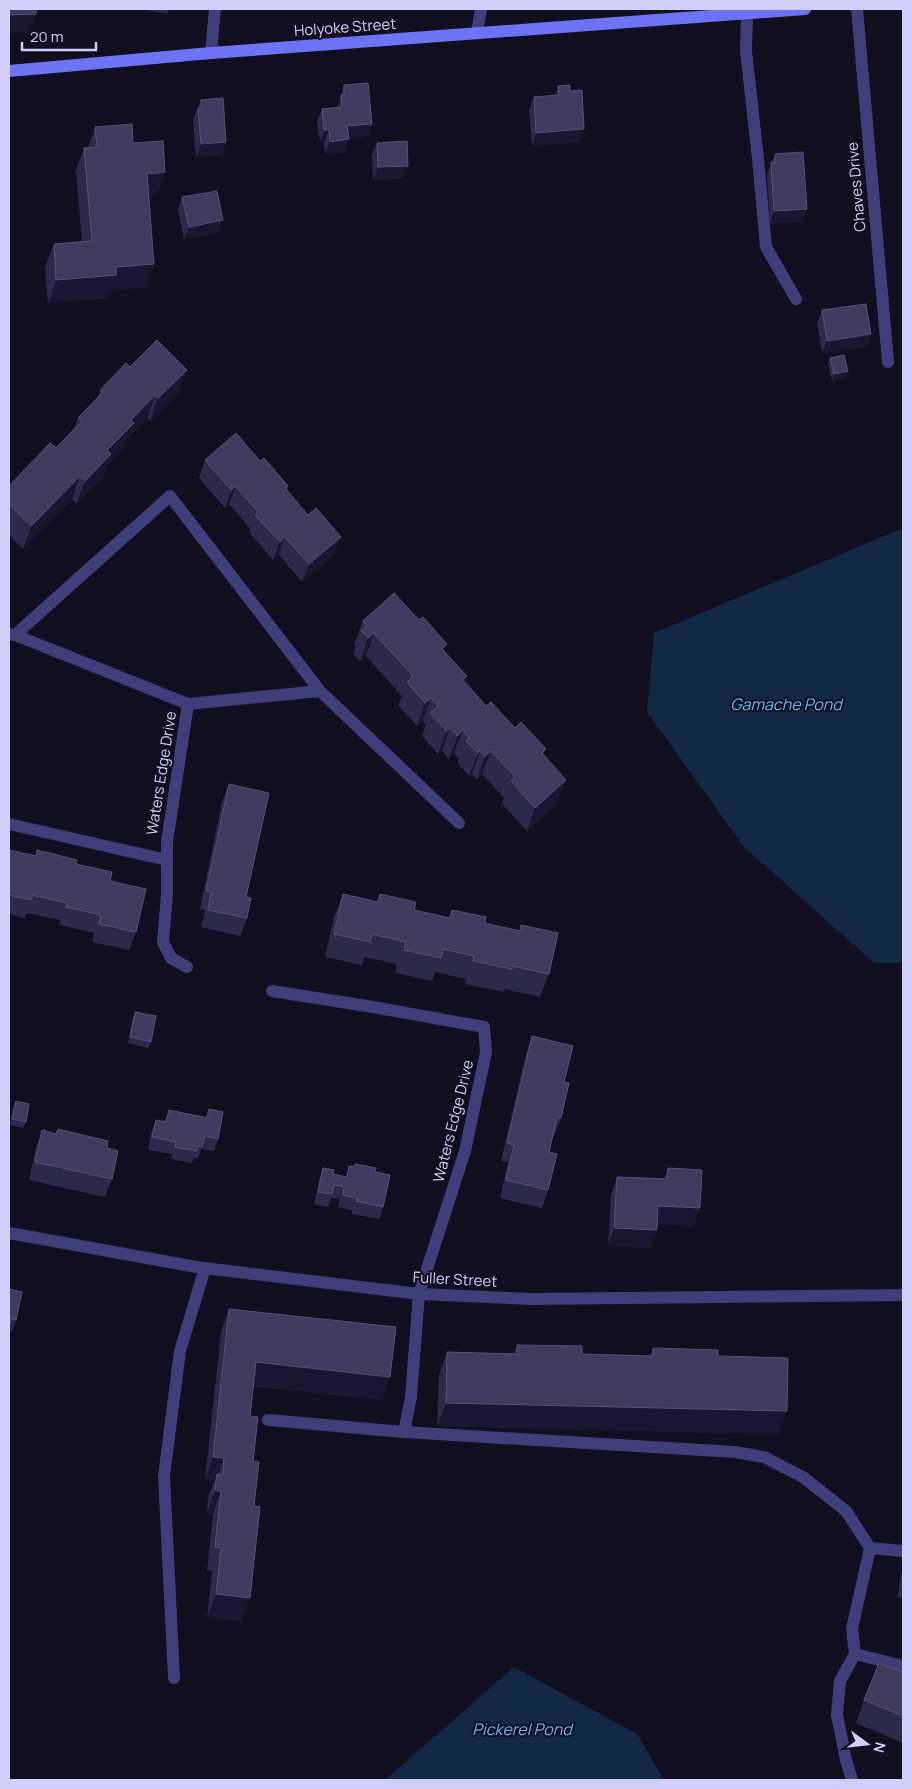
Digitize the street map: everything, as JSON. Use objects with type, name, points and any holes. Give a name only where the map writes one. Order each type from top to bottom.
[{"type":"main road","name":"Holyoke Street","points":[[9,71],[210,53],[747,11],[804,9]]},
{"type":"street","points":[[210,53],[215,9]]},
{"type":"street","points":[[477,33],[481,9]]},
{"type":"street","name":"Chaves Drive","points":[[857,9],[888,362]]},
{"type":"street","points":[[747,11],[746,51],[766,247],[796,299]]},
{"type":"street","points":[[12,634],[170,496],[320,691],[459,823]]},
{"type":"street","name":"Waters Edge Drive","points":[[12,634],[188,704],[167,842],[167,895],[163,942],[171,958],[187,967]]},
{"type":"street","points":[[188,704],[320,691]]},
{"type":"street","points":[[9,824],[167,860]]},
{"type":"street","name":"Waters Edge Drive","points":[[272,991],[484,1027],[486,1052],[465,1151],[419,1294],[411,1397],[404,1432]]},
{"type":"street","name":"Fuller Street","points":[[9,1233],[205,1268],[419,1294],[532,1299],[903,1295]]},
{"type":"street","points":[[174,1678],[164,1476],[180,1351],[205,1268]]},
{"type":"street","points":[[268,1420],[404,1432],[735,1452],[764,1457],[803,1477],[846,1511],[870,1548],[852,1629],[855,1654],[840,1681],[837,1715],[852,1780]]},
{"type":"street","points":[[870,1548],[903,1550]]},
{"type":"street","points":[[855,1654],[903,1666]]},
{"type":"water","name":"Gamache Pond","points":[[903,528],[903,963],[874,963],[744,847],[647,712],[654,633]]},
{"type":"water","name":"Pickerel Pond","points":[[514,1667],[637,1734],[664,1780],[385,1780]]},
{"type":"building","points":[[9,9],[36,9],[36,14],[9,15]]},
{"type":"building","points":[[368,83],[372,124],[347,126],[349,139],[330,142],[329,130],[324,130],[322,109],[342,107],[341,95],[344,95],[344,85]]},
{"type":"building","points":[[570,85],[570,91],[582,90],[584,129],[536,133],[534,97],[559,95],[558,86]]},
{"type":"building","points":[[223,98],[226,142],[201,144],[198,108],[201,108],[201,100]]},
{"type":"building","points":[[132,124],[133,143],[163,141],[165,172],[147,174],[154,264],[116,267],[116,275],[56,280],[54,244],[92,241],[84,148],[97,147],[95,127]]},
{"type":"building","points":[[407,141],[408,166],[378,167],[377,143]]},
{"type":"building","points":[[803,152],[807,209],[774,211],[771,162],[775,162],[775,154]]},
{"type":"building","points":[[217,191],[223,220],[189,227],[182,197]]},
{"type":"building","points":[[866,304],[871,334],[827,341],[822,310]]},
{"type":"building","points":[[157,340],[187,370],[158,398],[155,395],[131,420],[134,423],[107,450],[111,454],[85,481],[80,476],[31,526],[9,504],[9,486],[50,443],[56,448],[82,421],[78,418],[103,392],[100,390],[126,363],[130,367]]},
{"type":"building","points":[[844,355],[848,371],[834,374],[830,358]]},
{"type":"building","points":[[236,433],[260,461],[264,458],[288,486],[285,488],[308,515],[316,508],[341,537],[309,564],[285,537],[280,542],[255,515],[258,512],[236,486],[231,490],[205,460]]},
{"type":"building","points":[[394,593],[419,620],[423,617],[447,644],[442,649],[467,676],[463,680],[486,706],[491,702],[515,728],[521,722],[546,749],[542,753],[566,780],[535,808],[511,781],[515,777],[491,751],[485,756],[480,751],[478,753],[466,741],[469,738],[463,730],[457,736],[450,728],[447,731],[430,713],[438,706],[431,698],[425,703],[407,682],[413,676],[374,633],[368,638],[361,631],[367,626],[363,621]]},
{"type":"building","points":[[229,784],[269,793],[246,897],[251,898],[247,918],[208,910],[211,892],[206,891]]},
{"type":"building","points":[[9,850],[36,856],[37,850],[77,860],[76,864],[112,872],[110,881],[146,889],[136,932],[99,924],[101,915],[66,907],[67,903],[33,895],[31,900],[9,895]]},
{"type":"building","points":[[343,894],[378,902],[380,894],[416,902],[414,910],[450,918],[452,910],[486,917],[485,923],[520,931],[521,925],[558,933],[549,974],[513,966],[512,969],[473,961],[474,956],[443,949],[441,958],[404,950],[406,942],[372,934],[370,942],[334,934]]},
{"type":"building","points":[[135,1012],[156,1016],[151,1042],[130,1037]]},
{"type":"building","points":[[532,1036],[573,1046],[564,1082],[569,1083],[561,1118],[557,1117],[549,1152],[557,1154],[548,1190],[506,1180],[514,1145],[507,1143]]},
{"type":"building","points":[[16,1101],[29,1104],[26,1122],[12,1119]]},
{"type":"building","points":[[209,1109],[223,1112],[218,1139],[205,1136],[202,1146],[198,1146],[197,1151],[175,1147],[176,1142],[152,1137],[156,1120],[166,1122],[169,1110],[207,1118]]},
{"type":"building","points":[[58,1129],[108,1141],[107,1148],[118,1151],[112,1179],[35,1162],[42,1130],[56,1134]]},
{"type":"building","points":[[355,1164],[376,1168],[375,1172],[390,1175],[383,1207],[356,1201],[357,1198],[343,1195],[344,1187],[334,1185],[332,1194],[318,1192],[323,1168],[334,1170],[333,1174],[347,1177],[349,1166],[354,1167]]},
{"type":"building","points":[[668,1168],[702,1170],[700,1208],[658,1206],[657,1230],[614,1228],[617,1177],[667,1179]]},
{"type":"building","points":[[9,1289],[22,1292],[16,1320],[11,1319],[10,1324],[9,1324]]},
{"type":"building","points":[[229,1309],[396,1327],[390,1377],[256,1362],[250,1416],[258,1417],[253,1461],[259,1462],[254,1506],[260,1507],[250,1598],[216,1594],[221,1548],[215,1547],[221,1491],[215,1490],[217,1474],[223,1474],[224,1458],[213,1457]]},
{"type":"building","points":[[517,1345],[582,1346],[582,1354],[653,1356],[653,1348],[718,1350],[718,1356],[788,1358],[787,1411],[446,1403],[447,1352],[517,1354]]},
{"type":"building","points":[[879,1663],[903,1672],[903,1716],[864,1700]]}]
